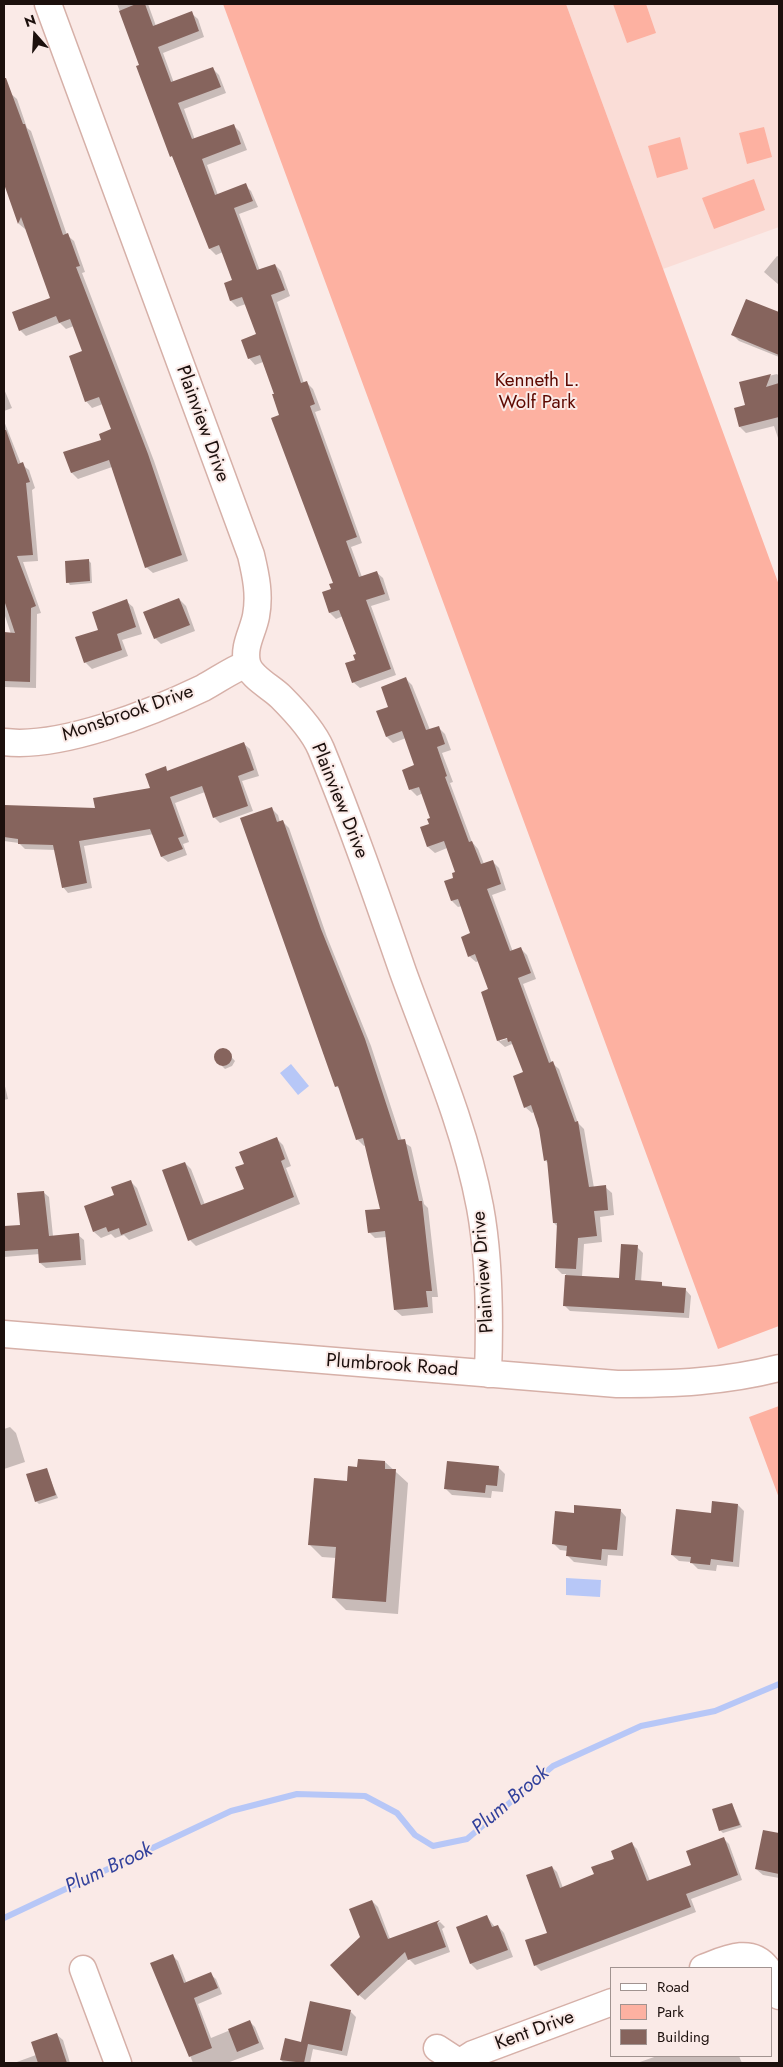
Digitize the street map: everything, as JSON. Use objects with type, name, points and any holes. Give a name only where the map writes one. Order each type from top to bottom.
[{"type":"street","name":"Plainview Drive","points":[[48,4],[251,555],[258,595],[257,614],[246,648],[247,664],[259,678],[280,696],[319,746],[350,822],[446,1093],[469,1165],[484,1234],[489,1323],[488,1374]]},
{"type":"street","name":"Monsbrook Drive","points":[[4,742],[20,744],[43,742],[89,731],[167,704],[247,664]]},
{"type":"street","name":"Plumbrook Road","points":[[4,1334],[617,1384],[674,1384],[724,1380],[779,1368]]},
{"type":"street","points":[[706,1967],[737,1956],[763,1967]]},
{"type":"street","points":[[83,1969],[118,2063]]},
{"type":"street","points":[[773,1984],[779,1996]]},
{"type":"street","name":"Kent Drive","points":[[460,2063],[473,2054],[610,2003]]},
{"type":"street","points":[[437,2048],[460,2063]]},
{"type":"shaded area","points":[[566,4],[779,4],[779,227],[663,269]]},
{"type":"green space","name":"Kenneth L. Wolf Park","points":[[223,4],[566,4],[779,585],[779,1326],[718,1349]]},
{"type":"green space","points":[[613,4],[646,4],[656,33],[627,43]]},
{"type":"green space","points":[[764,127],[772,157],[747,164],[739,133]]},
{"type":"green space","points":[[680,137],[688,169],[657,178],[648,146]]},
{"type":"green space","points":[[754,179],[765,210],[714,229],[702,198]]},
{"type":"green space","points":[[779,1406],[779,1498],[749,1417]]},
{"type":"water","points":[[291,1064],[309,1086],[298,1095],[280,1073]]},
{"type":"water","points":[[566,1578],[601,1580],[600,1597],[566,1595]]},
{"type":"building","points":[[136,4],[145,4],[153,26],[192,11],[199,31],[158,47],[171,82],[213,67],[221,87],[178,103],[192,139],[234,124],[241,144],[202,159],[215,195],[246,183],[253,201],[234,208],[257,270],[275,264],[285,290],[271,295],[301,383],[307,381],[315,404],[310,406],[357,537],[346,541],[359,577],[377,571],[385,594],[366,600],[391,669],[352,683],[345,663],[355,660],[353,655],[356,654],[339,610],[329,613],[322,592],[331,589],[329,584],[333,583],[271,418],[279,415],[272,394],[274,394],[260,355],[248,359],[241,340],[256,334],[242,297],[230,301],[224,283],[232,280],[219,245],[209,249],[172,156],[170,157],[136,66],[139,65],[119,11]]},
{"type":"building","points":[[4,78],[6,78],[23,124],[25,124],[63,235],[68,233],[80,266],[76,267],[148,454],[182,555],[145,568],[109,460],[71,473],[63,452],[101,440],[99,434],[111,429],[99,397],[85,402],[69,356],[82,351],[70,319],[59,323],[56,316],[19,331],[12,312],[50,298],[21,217],[18,224],[4,184]]},
{"type":"building","points":[[746,299],[779,312],[779,355],[731,335]]},
{"type":"building","points":[[771,374],[766,387],[779,383],[779,417],[739,427],[734,408],[745,405],[739,382]]},
{"type":"building","points":[[4,430],[6,430],[18,464],[23,462],[30,482],[26,483],[33,555],[17,556],[36,606],[31,608],[30,682],[4,681],[4,632],[15,633],[4,600]]},
{"type":"building","points":[[89,559],[90,581],[66,583],[65,561]]},
{"type":"building","points":[[179,598],[190,625],[154,639],[143,612]]},
{"type":"building","points":[[127,599],[136,627],[117,634],[122,650],[84,663],[75,637],[98,630],[92,612]]},
{"type":"building","points":[[406,677],[426,730],[439,726],[445,744],[437,747],[447,776],[445,777],[469,842],[472,841],[481,864],[493,860],[501,884],[487,889],[510,951],[521,947],[531,973],[518,978],[549,1063],[553,1061],[575,1122],[578,1121],[589,1187],[606,1185],[608,1210],[594,1211],[597,1236],[578,1238],[576,1269],[555,1268],[557,1223],[553,1223],[547,1160],[544,1161],[539,1129],[531,1105],[524,1108],[513,1076],[523,1072],[511,1041],[508,1042],[507,1038],[497,1041],[481,992],[488,989],[475,954],[468,957],[461,937],[470,933],[458,899],[451,901],[444,881],[453,878],[452,873],[455,872],[444,841],[427,847],[420,827],[429,824],[427,819],[430,818],[419,787],[409,790],[402,770],[414,765],[402,731],[386,737],[376,711],[388,707],[381,687]]},
{"type":"building","points":[[244,742],[254,770],[238,776],[248,806],[213,818],[202,786],[170,797],[184,836],[178,838],[183,849],[161,857],[150,829],[79,841],[87,883],[62,888],[53,845],[18,844],[18,839],[4,837],[4,805],[95,808],[93,798],[150,788],[145,774],[166,766],[167,771]]},
{"type":"building","points":[[272,807],[277,822],[283,820],[321,929],[365,1039],[398,1140],[405,1139],[419,1201],[422,1201],[432,1291],[426,1291],[428,1307],[394,1310],[385,1231],[368,1233],[365,1210],[380,1209],[363,1138],[356,1140],[338,1086],[335,1087],[240,818]]},
{"type":"building","points":[[223,1048],[229,1051],[232,1057],[229,1063],[223,1066],[217,1063],[214,1057],[217,1051]]},
{"type":"building","points":[[277,1137],[285,1159],[281,1161],[294,1197],[188,1241],[162,1170],[185,1162],[201,1205],[244,1189],[235,1167],[244,1164],[239,1152]]},
{"type":"building","points":[[131,1180],[147,1225],[121,1235],[119,1228],[108,1232],[106,1227],[93,1232],[84,1206],[114,1195],[111,1187]]},
{"type":"building","points":[[44,1191],[49,1236],[79,1233],[81,1260],[39,1263],[38,1249],[4,1251],[4,1226],[20,1225],[17,1193]]},
{"type":"building","points":[[621,1244],[638,1245],[635,1280],[662,1282],[662,1286],[686,1288],[684,1313],[563,1306],[565,1275],[619,1278]]},
{"type":"building","points":[[358,1459],[385,1461],[385,1469],[396,1469],[386,1602],[332,1598],[336,1547],[308,1545],[314,1478],[347,1481],[348,1466],[357,1467]]},
{"type":"building","points":[[447,1461],[499,1466],[497,1486],[486,1485],[485,1493],[444,1489]]},
{"type":"building","points":[[47,1468],[56,1495],[35,1502],[26,1474]]},
{"type":"building","points":[[712,1501],[738,1504],[733,1562],[711,1559],[710,1565],[690,1563],[691,1557],[671,1555],[676,1509],[711,1513]]},
{"type":"building","points":[[574,1505],[621,1509],[617,1550],[602,1549],[601,1560],[566,1556],[567,1546],[552,1544],[555,1511],[574,1513]]},
{"type":"building","points":[[732,1803],[740,1825],[719,1831],[712,1809]]},
{"type":"building","points":[[763,1830],[779,1833],[779,1874],[755,1869]]},
{"type":"building","points":[[724,1837],[738,1875],[686,1894],[691,1907],[534,1966],[525,1940],[547,1933],[526,1875],[552,1866],[560,1888],[594,1874],[591,1867],[614,1859],[611,1851],[632,1842],[647,1881],[691,1865],[686,1851]]},
{"type":"building","points":[[372,1900],[388,1939],[440,1920],[437,1923],[446,1947],[408,1960],[405,1952],[358,1996],[330,1965],[360,1937],[349,1909]]},
{"type":"building","points":[[487,1915],[492,1927],[498,1925],[508,1950],[470,1964],[456,1927]]},
{"type":"building","points":[[173,1954],[184,1983],[211,1972],[218,1988],[194,1998],[212,2048],[189,2057],[150,1963]]},
{"type":"building","points":[[310,2001],[351,2010],[342,2051],[308,2044],[304,2063],[280,2060],[285,2038],[301,2042]]},
{"type":"building","points":[[250,2020],[259,2043],[237,2052],[228,2029]]},
{"type":"building","points":[[57,2033],[67,2063],[38,2063],[31,2042]]},
{"type":"waterway","name":"Plum Brook","points":[[4,1918],[231,1811],[297,1794],[365,1796],[397,1813],[415,1835],[433,1846],[467,1839],[553,1766],[641,1726],[715,1711],[779,1684]]}]
